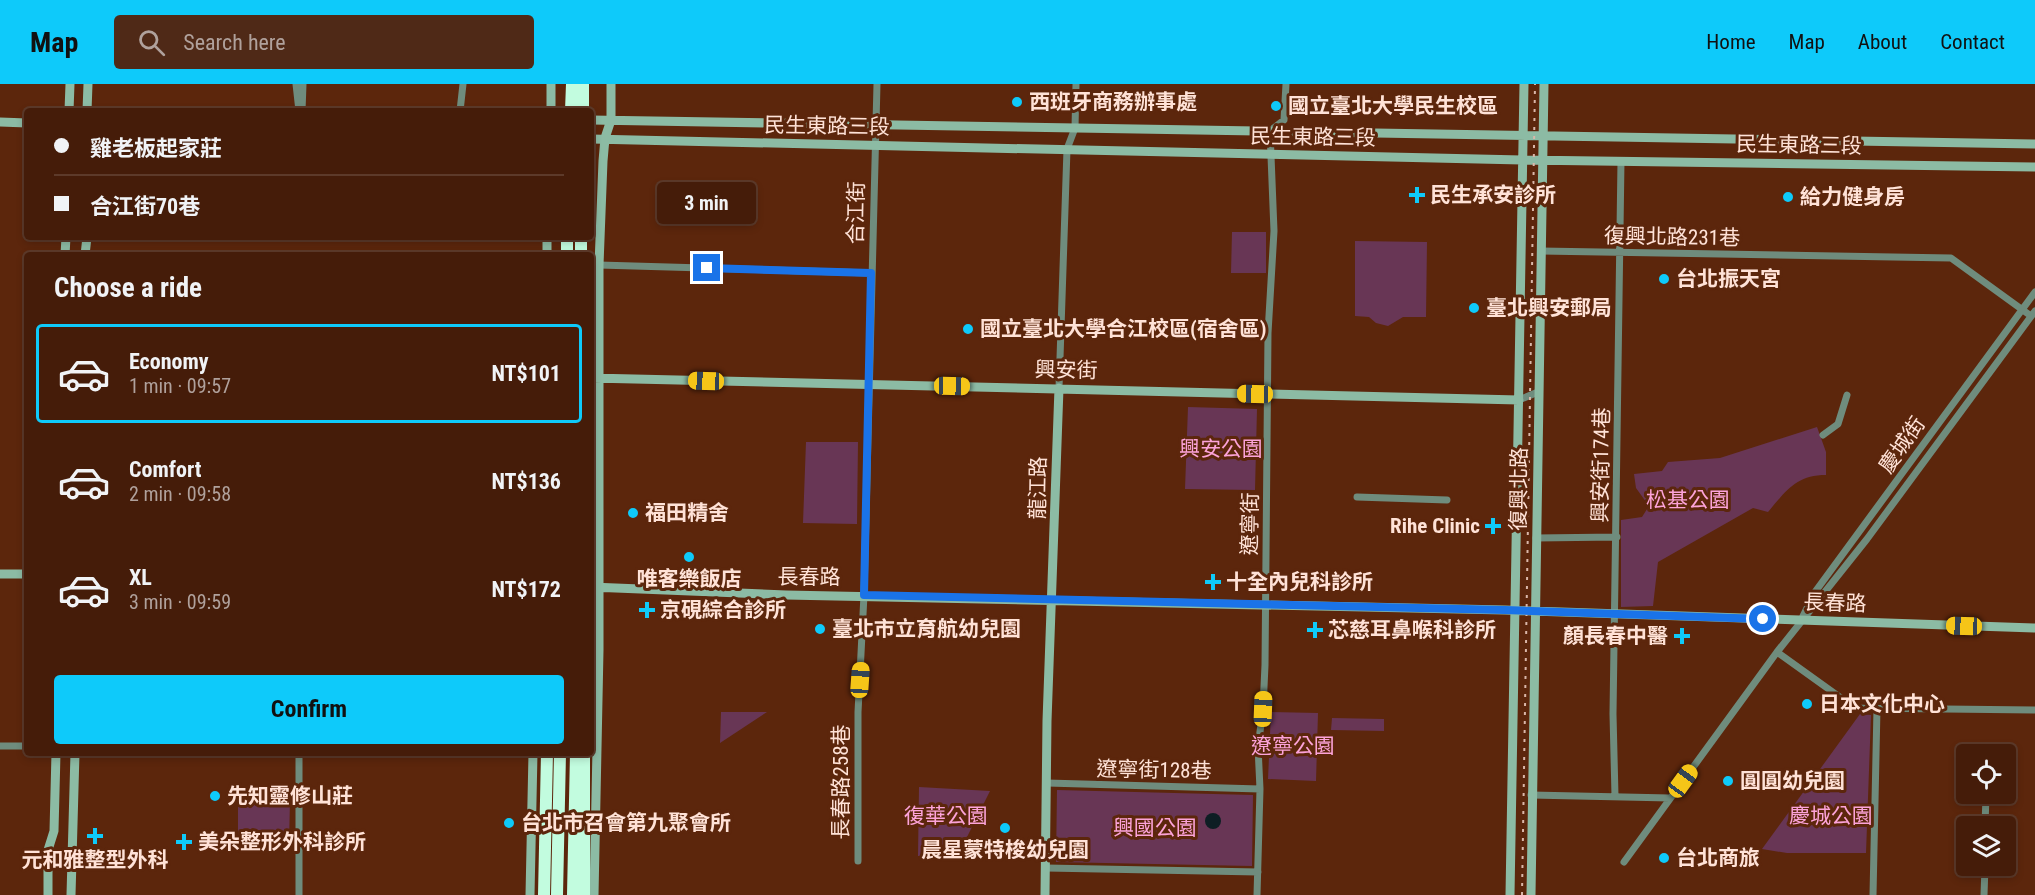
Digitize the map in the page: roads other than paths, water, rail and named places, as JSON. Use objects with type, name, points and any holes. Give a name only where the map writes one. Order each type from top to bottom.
[{"type":"highway","points":[[571,108],[572,84]]},
{"type":"highway","points":[[583,84],[583,108]]},
{"type":"highway","points":[[544,895],[547,756]]},
{"type":"highway","points":[[557,895],[560,756]]},
{"type":"highway","points":[[573,895],[576,756]]},
{"type":"highway","points":[[584,756],[584,895]]},
{"type":"street","points":[[69,108],[70,84]]},
{"type":"street","points":[[87,108],[88,84]]},
{"type":"street","points":[[296,84],[300,108]]},
{"type":"street","points":[[300,108],[303,84]]},
{"type":"street","points":[[460,108],[463,84]]},
{"type":"street","points":[[551,84],[551,108]]},
{"type":"street","points":[[594,895],[595,378],[605,138],[611,120],[611,84]]},
{"type":"street","name":"合江街","points":[[864,595],[877,84]]},
{"type":"street","name":"龍江路","points":[[1045,895],[1067,149],[1075,128],[1076,84]]},
{"type":"street","points":[[1270,131],[1284,120],[1286,84]]},
{"type":"street","name":"復興北路","points":[[1510,895],[1524,84]]},
{"type":"street","name":"復興北路","points":[[1531,895],[1544,84]]},
{"type":"street","name":"民生東路三段","points":[[594,120],[2035,144]]},
{"type":"street","points":[[0,122],[24,123]]},
{"type":"street","name":"遼寧街","points":[[1257,895],[1260,789],[1258,747],[1263,709],[1266,607],[1270,394],[1268,333],[1274,231],[1274,172],[1270,154],[1270,131]]},
{"type":"street","name":"民生東路三段","points":[[594,139],[1522,160],[2035,167]]},
{"type":"street","name":"興安街174巷","points":[[1615,796],[1615,615],[1622,161]]},
{"type":"street","name":"復興北路231巷","points":[[1541,251],[1951,258],[2022,309],[2033,313]]},
{"type":"street","points":[[599,265],[871,273]]},
{"type":"street","name":"慶城街","points":[[1801,620],[1815,592],[2035,292]]},
{"type":"street","name":"慶城街","points":[[1624,862],[1777,652],[1867,539],[2033,313]]},
{"type":"street","name":"興安街","points":[[595,378],[1519,400],[1538,392]]},
{"type":"street","points":[[1823,435],[1838,424],[1847,395]]},
{"type":"street","points":[[1357,497],[1447,500]]},
{"type":"street","points":[[1536,538],[1617,537]]},
{"type":"street","points":[[0,574],[24,574]]},
{"type":"street","name":"長春路","points":[[595,588],[786,596],[864,595],[1266,607],[1515,611],[2035,628]]},
{"type":"street","name":"長春路258巷","points":[[858,861],[858,712],[864,595]]},
{"type":"street","points":[[1777,652],[1856,708],[2035,710]]},
{"type":"street","points":[[1873,895],[1877,708]]},
{"type":"street","points":[[0,746],[24,746]]},
{"type":"street","points":[[48,895],[48,850],[54,831],[56,756]]},
{"type":"street","points":[[71,895],[75,756]]},
{"type":"street","points":[[299,756],[299,895]]},
{"type":"street","points":[[530,895],[533,756]]},
{"type":"street","name":"遼寧街128巷","points":[[1047,783],[1260,789]]},
{"type":"street","points":[[1532,795],[1670,798]]},
{"type":"street","points":[[1046,868],[1258,872]]},
{"type":"street","points":[[1984,876],[1984,895]]},
{"type":"railway","points":[[1522,895],[1535,84]]},
{"type":"place","name":"西班牙商務辦事處","points":[[1017,102]]},
{"type":"place","name":"國立臺北大學民生校區","points":[[1276,106]]},
{"type":"place","name":"民生承安診所","points":[[1417,195]]},
{"type":"place","name":"給力健身房","points":[[1788,197]]},
{"type":"place","name":"台北振天宮","points":[[1664,279]]},
{"type":"place","name":"臺北興安郵局","points":[[1474,308]]},
{"type":"place","name":"國立臺北大學合江校區(宿舍區)","points":[[968,329]]},
{"type":"place","name":"福田精舍","points":[[633,513]]},
{"type":"place","name":"Rihe Clinic","points":[[1493,526]]},
{"type":"place","name":"唯客樂飯店","points":[[689,557]]},
{"type":"place","name":"十全內兒科診所","points":[[1213,582]]},
{"type":"place","name":"京硯綜合診所","points":[[647,610]]},
{"type":"place","name":"臺北市立育航幼兒園","points":[[820,629]]},
{"type":"place","name":"芯慈耳鼻喉科診所","points":[[1315,630]]},
{"type":"place","name":"顏長春中醫","points":[[1682,636]]},
{"type":"place","name":"日本文化中心","points":[[1807,704]]},
{"type":"place","name":"圓圓幼兒園","points":[[1728,781]]},
{"type":"place","name":"先知靈修山莊","points":[[215,796]]},
{"type":"place","name":"台北市召會第九聚會所","points":[[509,823]]},
{"type":"place","name":"晨星蒙特梭幼兒園","points":[[1005,828]]},
{"type":"place","name":"元和雅整型外科","points":[[95,836]]},
{"type":"place","name":"美朵整形外科診所","points":[[184,842]]},
{"type":"place","name":"台北商旅","points":[[1664,858]]},
{"type":"park label","name":"興安公園","points":[[1221,449]]},
{"type":"park label","name":"松基公園","points":[[1688,500]]},
{"type":"park label","name":"遼寧公園","points":[[1293,746]]},
{"type":"park label","name":"復華公園","points":[[946,816]]},
{"type":"park label","name":"慶城公園","points":[[1831,816]]},
{"type":"park label","name":"興國公園","points":[[1155,828]]}]
